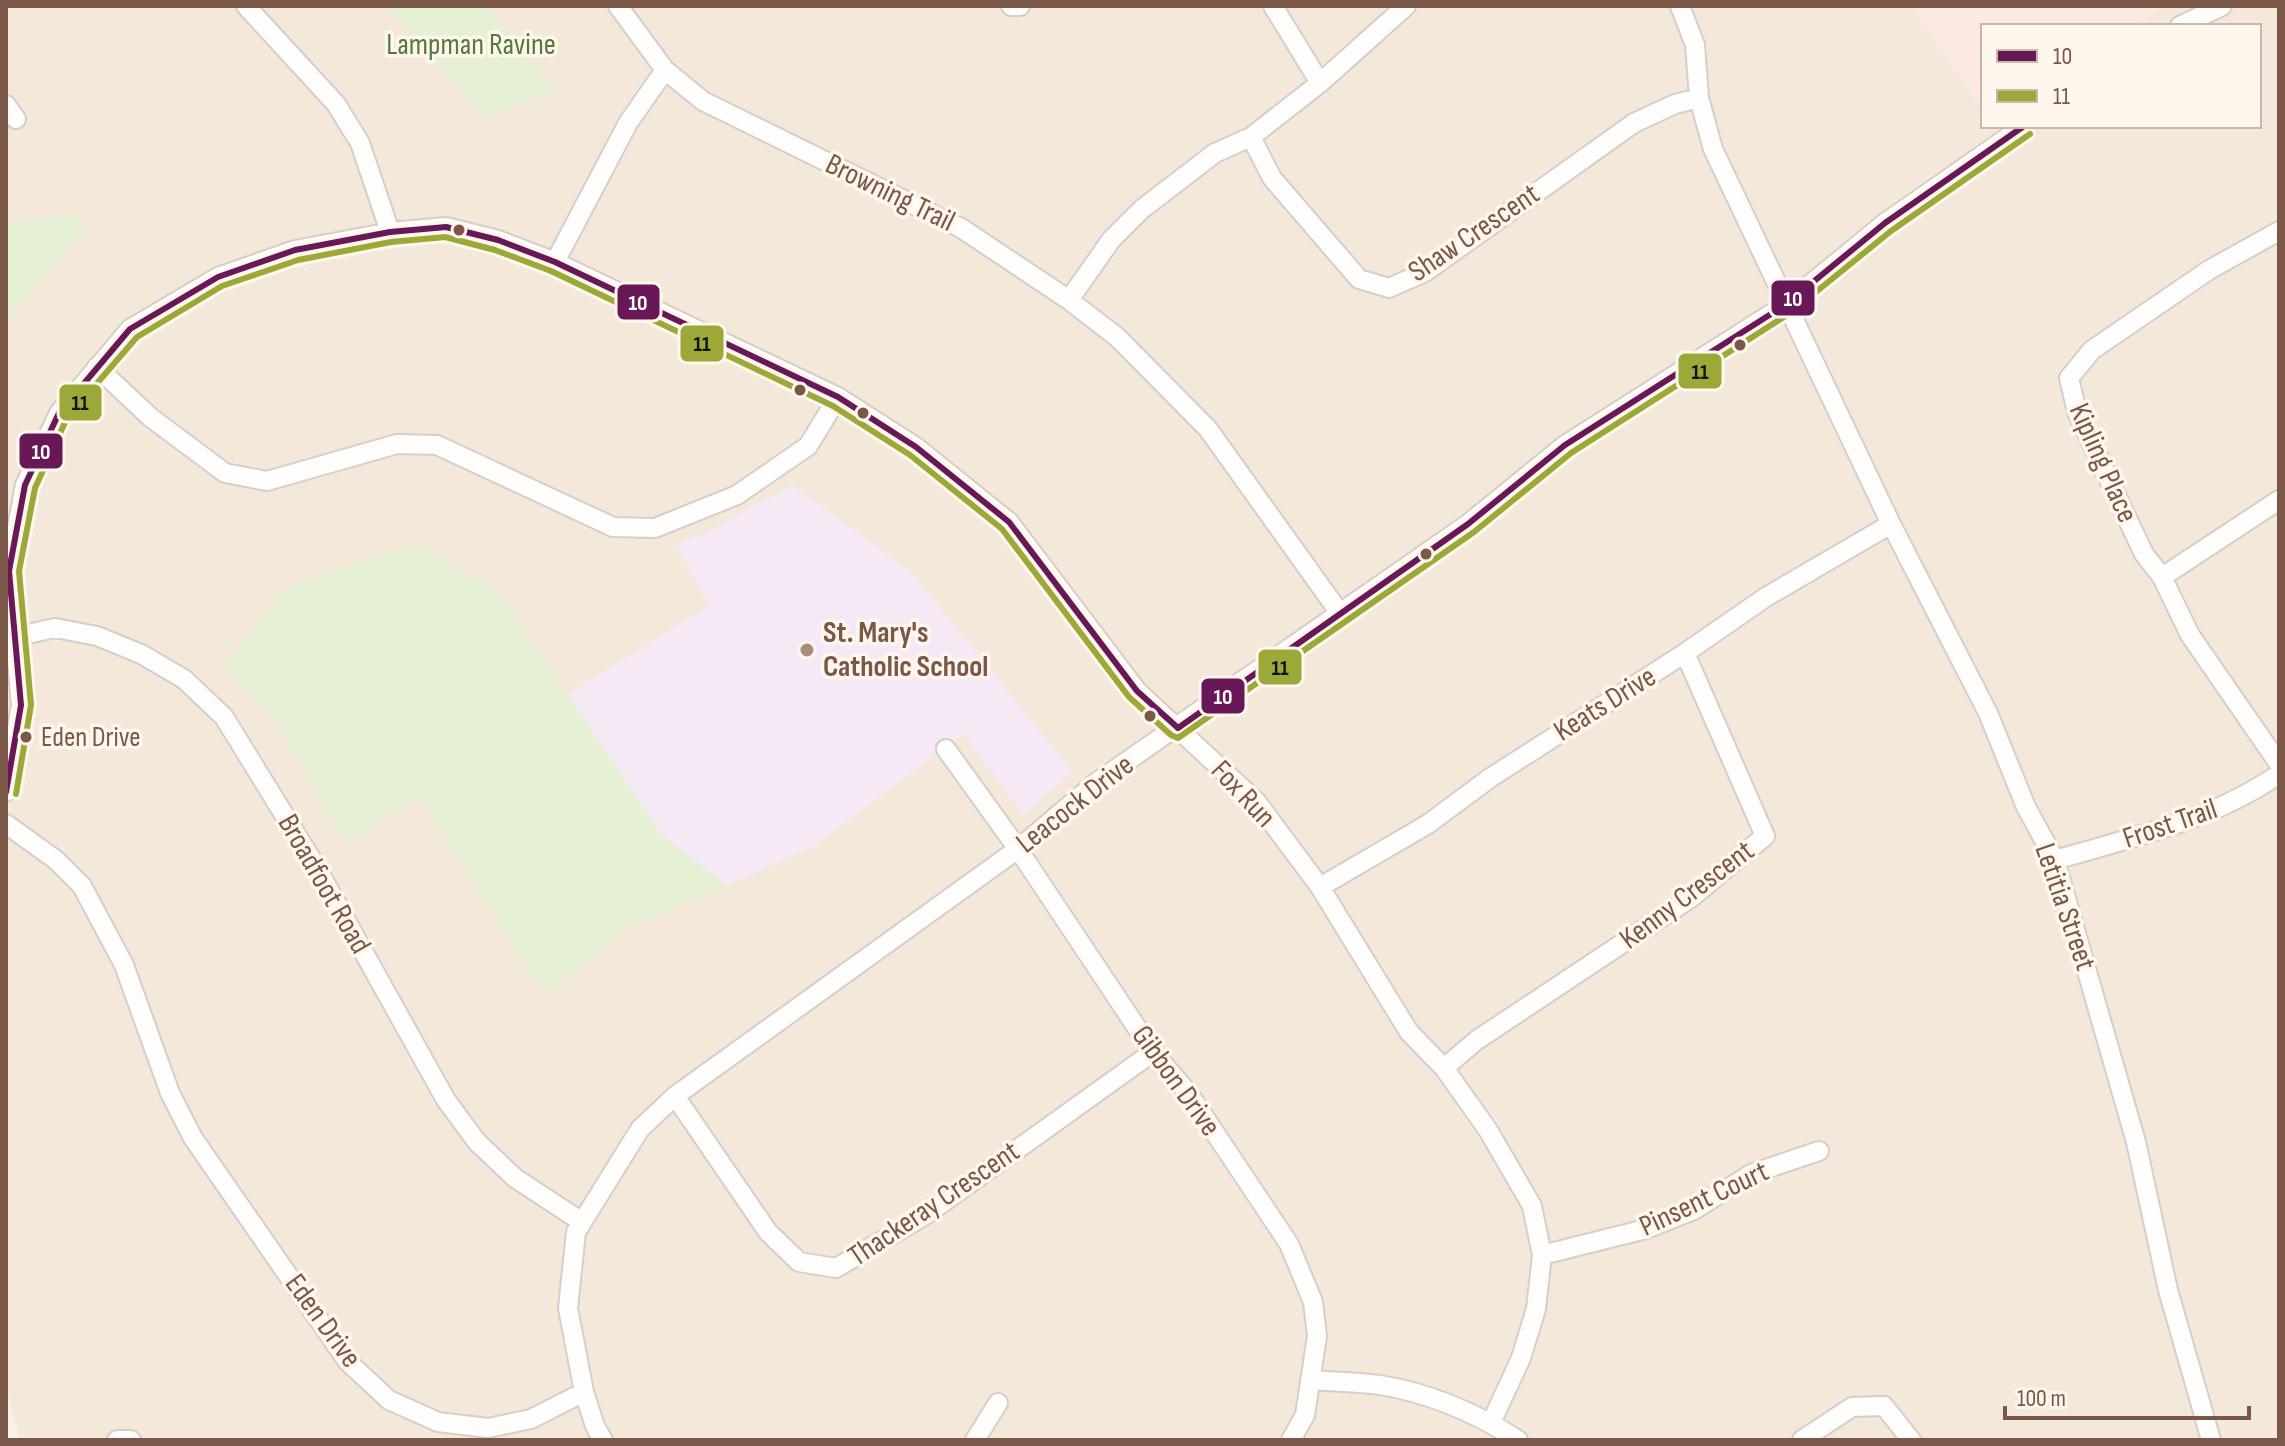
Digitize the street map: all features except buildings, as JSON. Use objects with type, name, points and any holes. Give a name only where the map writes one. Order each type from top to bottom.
[{"type":"street","points":[[246,6],[336,104],[360,143],[390,232]]},
{"type":"street","name":"Browning Trail","points":[[618,6],[665,70],[703,101],[961,228],[1069,300],[1117,337],[1208,429],[1339,612]]},
{"type":"street","points":[[1011,6],[1020,6]]},
{"type":"street","points":[[1273,6],[1320,83]]},
{"type":"street","points":[[1069,300],[1111,240],[1142,209],[1215,153],[1251,137],[1320,83],[1406,6]]},
{"type":"street","name":"Letitia Street","points":[[1680,6],[1695,45],[1699,98],[1713,149],[1891,524],[1988,713],[2026,807],[2055,860],[2136,1142],[2168,1290],[2209,1439]]},
{"type":"street","points":[[2184,24],[2222,6]]},
{"type":"street","points":[[555,262],[628,123],[665,70]]},
{"type":"street","name":"Shaw Crescent","points":[[1251,137],[1272,178],[1359,279],[1389,288],[1425,272],[1634,123],[1675,104],[1699,98]]},
{"type":"street","name":"Leacock Drive","points":[[603,1440],[584,1392],[568,1308],[576,1232],[640,1129],[675,1096],[1018,849],[1097,782],[1468,524],[1565,445],[1785,305],[1885,223],[2021,128]]},
{"type":"street","name":"Fox Run","points":[[6,792],[21,705],[9,571],[25,485],[59,413],[130,329],[218,277],[295,250],[390,232],[446,227],[498,240],[555,262],[838,397],[916,447],[1009,522],[1137,691],[1256,801],[1320,887],[1409,1032],[1444,1068],[1488,1130],[1532,1206],[1542,1255],[1536,1309],[1521,1358],[1491,1423]]},
{"type":"street","name":"Kipling Place","points":[[2279,231],[2209,270],[2092,350],[2069,378],[2077,412],[2144,554],[2162,577],[2190,635],[2279,764]]},
{"type":"street","points":[[97,367],[150,417],[225,473],[267,481],[397,444],[437,445],[613,527],[655,528],[737,495],[808,446],[838,397]]},
{"type":"street","points":[[2162,577],[2279,500]]},
{"type":"street","name":"Keats Drive","points":[[1320,887],[1428,824],[1490,778],[1685,653],[1766,597],[1891,524]]},
{"type":"street","name":"Broadfoot Road","points":[[14,637],[55,628],[97,636],[141,654],[184,679],[224,717],[315,865],[446,1100],[477,1142],[515,1178],[582,1222]]},
{"type":"street","name":"Kenny Crescent","points":[[1444,1068],[1477,1040],[1692,897],[1765,836],[1685,653]]},
{"type":"street","name":"Gibbon Drive","points":[[946,749],[1018,849],[1153,1052],[1189,1094],[1289,1244],[1313,1302],[1317,1336],[1305,1415],[1291,1440]]},
{"type":"street","name":"Frost Trail","points":[[2055,860],[2200,818],[2250,794],[2279,774]]},
{"type":"street","name":"Eden Drive","points":[[6,824],[56,860],[82,886],[124,965],[170,1093],[193,1138],[348,1362],[389,1400],[438,1422],[488,1428],[531,1419],[584,1392]]},
{"type":"street","name":"Thackeray Crescent","points":[[675,1096],[768,1232],[799,1262],[836,1268],[927,1214],[1153,1052]]},
{"type":"street","name":"Pinsent Court","points":[[1542,1255],[1646,1229],[1694,1210],[1751,1174],[1819,1151]]},
{"type":"street","points":[[1312,1380],[1380,1385],[1434,1398],[1491,1423],[1518,1440]]},
{"type":"street","points":[[975,1440],[998,1403]]},
{"type":"street","points":[[1802,1440],[1852,1407],[1884,1406],[1911,1440]]},
{"type":"street","points":[[117,1440],[131,1440]]},
{"type":"shaded area","points":[[6,6],[387,6],[486,119],[557,89],[486,6],[2279,6],[2279,1440],[20,1440],[6,1389]]},
{"type":"shaded area","points":[[1911,6],[2167,6],[2138,24],[1981,24],[1981,107]]},
{"type":"shaded area","name":"St. Mary's Catholic School","points":[[792,485],[912,573],[1072,771],[1024,815],[963,734],[815,845],[728,886],[662,835],[567,695],[709,606],[676,544],[706,533]]},
{"type":"green space","name":"Lampman Ravine","points":[[387,6],[486,6],[557,89],[486,119]]},
{"type":"green space","points":[[76,213],[86,227],[6,322],[6,223]]},
{"type":"green space","points":[[415,544],[498,591],[662,835],[728,886],[630,926],[545,996],[419,796],[346,844],[273,717],[225,668],[281,591],[350,564]]},
{"type":"transit line","name":"10","points":[[6,792],[21,705],[9,571],[25,485],[59,413],[130,329],[218,277],[295,250],[390,232],[446,227],[498,240],[555,262],[838,397],[916,447],[1009,522],[1137,691],[1178,728],[1468,524],[1565,445],[1785,305],[1885,223],[2021,128]]},
{"type":"transit line","name":"11","points":[[16,794],[31,705],[19,571],[35,488],[67,418],[137,337],[222,286],[298,260],[391,242],[445,237],[495,250],[551,271],[833,406],[910,455],[1002,529],[1129,697],[1178,738],[1474,532],[1571,453],[1790,313],[1891,231],[2030,134]]},
{"type":"place","name":"St. Mary's Catholic School","points":[[807,650]]},
{"type":"place","name":"Eden Drive","points":[[26,737]]}]
